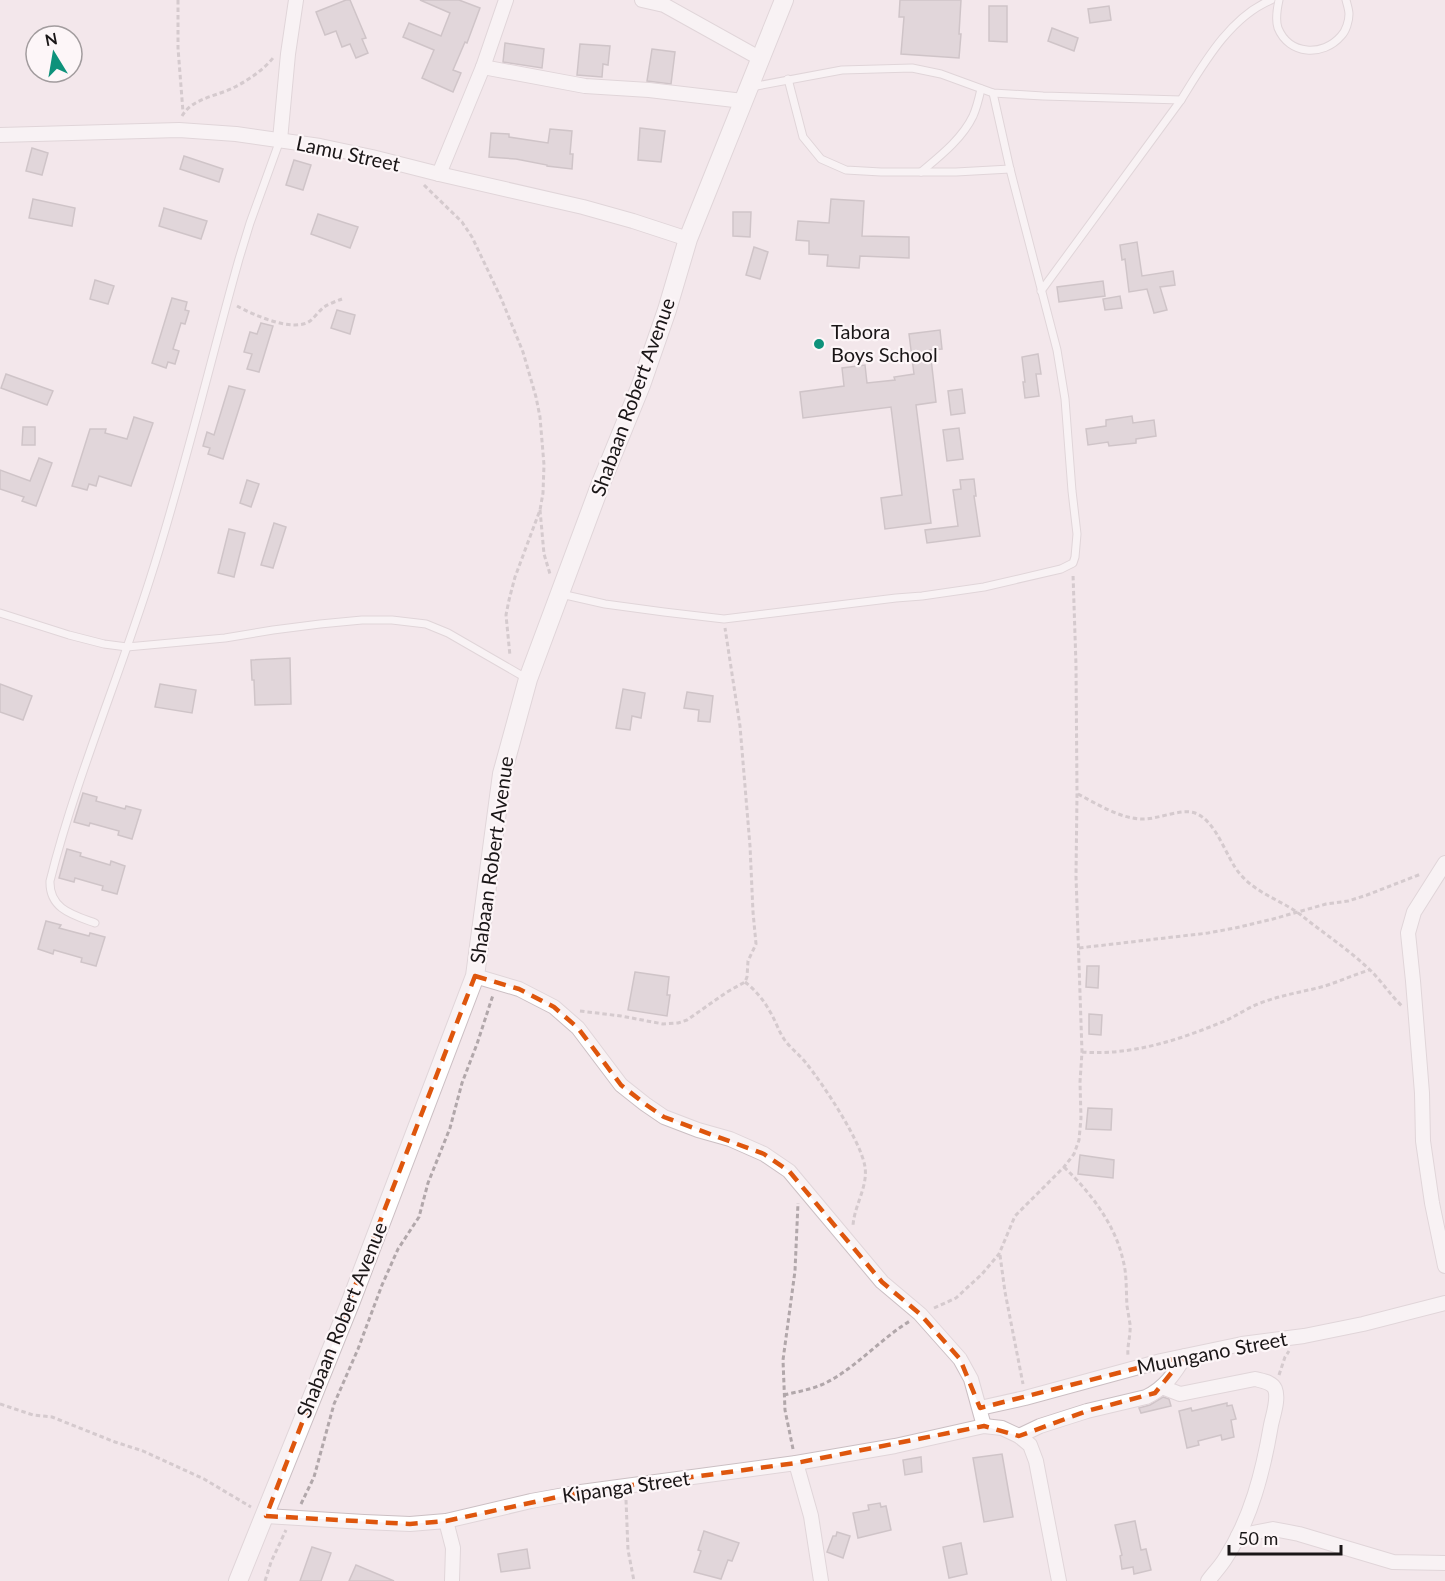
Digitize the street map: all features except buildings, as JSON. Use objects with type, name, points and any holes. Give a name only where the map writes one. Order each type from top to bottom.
[{"type":"street","points":[[280,140],[288,54],[296,0]]},
{"type":"street","points":[[439,174],[483,67],[507,0]]},
{"type":"street","points":[[642,0],[664,5],[761,59]]},
{"type":"street","name":"Shabaan Robert Avenue","points":[[238,1581],[351,1301],[475,976],[502,774],[528,679],[586,522],[641,385],[688,239],[784,0]]},
{"type":"street","points":[[483,67],[585,86],[746,94]]},
{"type":"street","name":"Lamu Street","points":[[0,135],[179,130],[320,146],[583,207],[688,239]]},
{"type":"street","points":[[1442,867],[1414,912],[1408,933],[1422,1093],[1423,1141],[1432,1203],[1445,1266]]},
{"type":"street","points":[[475,976],[519,989],[554,1006],[578,1028],[621,1085],[664,1117],[730,1139],[764,1154],[789,1171],[882,1282],[920,1314],[960,1359],[971,1379],[984,1426]]},
{"type":"street","name":"Muungano Street","points":[[980,1408],[1025,1398],[1134,1367],[1242,1344],[1363,1324],[1445,1303]]},
{"type":"street","points":[[1059,1581],[1036,1461],[1030,1445],[1019,1436],[1040,1426],[1087,1411],[1155,1393],[1178,1368],[1185,1356]]},
{"type":"street","points":[[1162,1387],[1180,1394],[1255,1379],[1266,1381],[1275,1388],[1270,1431],[1252,1504],[1224,1561],[1208,1581]]},
{"type":"street","name":"Kipanga Street","points":[[266,1516],[410,1524],[446,1521],[541,1499],[796,1463],[895,1446],[984,1426],[1002,1428],[1019,1436]]},
{"type":"street","points":[[796,1463],[810,1516],[821,1581]]},
{"type":"street","points":[[1252,1504],[1263,1522],[1272,1529]]},
{"type":"street","points":[[446,1521],[453,1548],[452,1581]]},
{"type":"street","points":[[1238,1536],[1272,1529],[1299,1534],[1393,1562],[1445,1563]]},
{"type":"lane","points":[[1041,291],[1231,28],[1248,13],[1271,0]]},
{"type":"lane","points":[[1279,0],[1276,12],[1278,28],[1288,42],[1303,50],[1319,50],[1334,44],[1345,31],[1349,15],[1346,0]]},
{"type":"lane","points":[[746,94],[788,79],[842,70],[912,68],[941,74],[993,93],[1181,100]]},
{"type":"lane","points":[[788,79],[803,137],[822,159],[846,170],[956,172],[1010,169]]},
{"type":"lane","points":[[921,172],[964,131],[972,117],[981,89]]},
{"type":"lane","points":[[561,594],[604,604],[724,619],[961,591],[1061,569],[1073,562],[1076,557],[1077,534],[1065,399],[1057,350],[1010,169],[993,93]]},
{"type":"lane","points":[[95,923],[77,916],[56,903],[51,895],[50,881],[79,782],[127,647],[172,507],[250,223],[280,140]]},
{"type":"lane","points":[[0,613],[69,635],[127,647],[225,638],[362,620],[392,620],[426,624],[448,633],[528,679]]},
{"type":"path","points":[[178,0],[178,48],[183,114],[179,130]]},
{"type":"path","points":[[183,114],[197,103],[229,90],[256,74],[266,66],[277,51]]},
{"type":"path","points":[[405,166],[468,228],[523,352],[536,396],[540,417],[544,482],[540,510],[515,577],[507,615],[512,669]]},
{"type":"path","points":[[227,302],[258,315],[295,326],[308,322],[325,307],[342,299]]},
{"type":"path","points":[[540,510],[543,554],[550,575],[561,594]]},
{"type":"path","points":[[784,1395],[820,1385],[835,1377],[880,1341],[920,1314],[956,1298],[982,1274],[999,1254],[1015,1216],[1064,1167],[1074,1154],[1080,1140],[1082,1052],[1076,876],[1076,665],[1073,562]]},
{"type":"path","points":[[554,1006],[663,1024],[678,1023],[687,1020],[745,982],[748,961],[756,941],[745,769],[724,619]]},
{"type":"path","points":[[1077,794],[1109,810],[1140,819],[1185,812],[1193,812],[1200,816],[1215,832],[1240,874],[1258,890],[1297,913],[1353,954],[1415,1021]]},
{"type":"path","points":[[1078,948],[1208,933],[1273,919],[1368,895],[1442,867]]},
{"type":"path","points":[[1082,1052],[1134,1050],[1150,1046],[1231,1018],[1257,1004],[1326,986],[1370,970]]},
{"type":"path","points":[[745,982],[763,1000],[790,1048],[805,1062],[820,1083],[861,1154],[865,1177],[852,1228],[854,1249]]},
{"type":"path","points":[[265,1581],[280,1541],[314,1477],[334,1404],[386,1277],[398,1249],[419,1217],[425,1191],[450,1128],[462,1083],[498,983]]},
{"type":"path","points":[[1064,1167],[1094,1200],[1122,1254],[1130,1327],[1128,1358],[1134,1367]]},
{"type":"path","points":[[796,1463],[788,1428],[783,1360],[795,1271],[796,1217],[801,1186]]},
{"type":"path","points":[[999,1254],[1025,1398]]},
{"type":"path","points":[[1275,1388],[1285,1357],[1304,1335]]},
{"type":"path","points":[[0,1404],[33,1415],[52,1417],[143,1451],[204,1479],[266,1516]]},
{"type":"path","points":[[626,1486],[628,1550],[634,1581]]},
{"type":"highlighted area","points":[[475,976],[519,989],[554,1007],[578,1028],[621,1085],[664,1117],[764,1154],[789,1171],[882,1282],[920,1314],[960,1359],[980,1408],[1185,1356],[1155,1393],[1087,1411],[1019,1436],[984,1426],[796,1463],[581,1492],[446,1521],[410,1524],[266,1516]]},
{"type":"place","name":"Tabora Boys School","points":[[819,344]]}]
